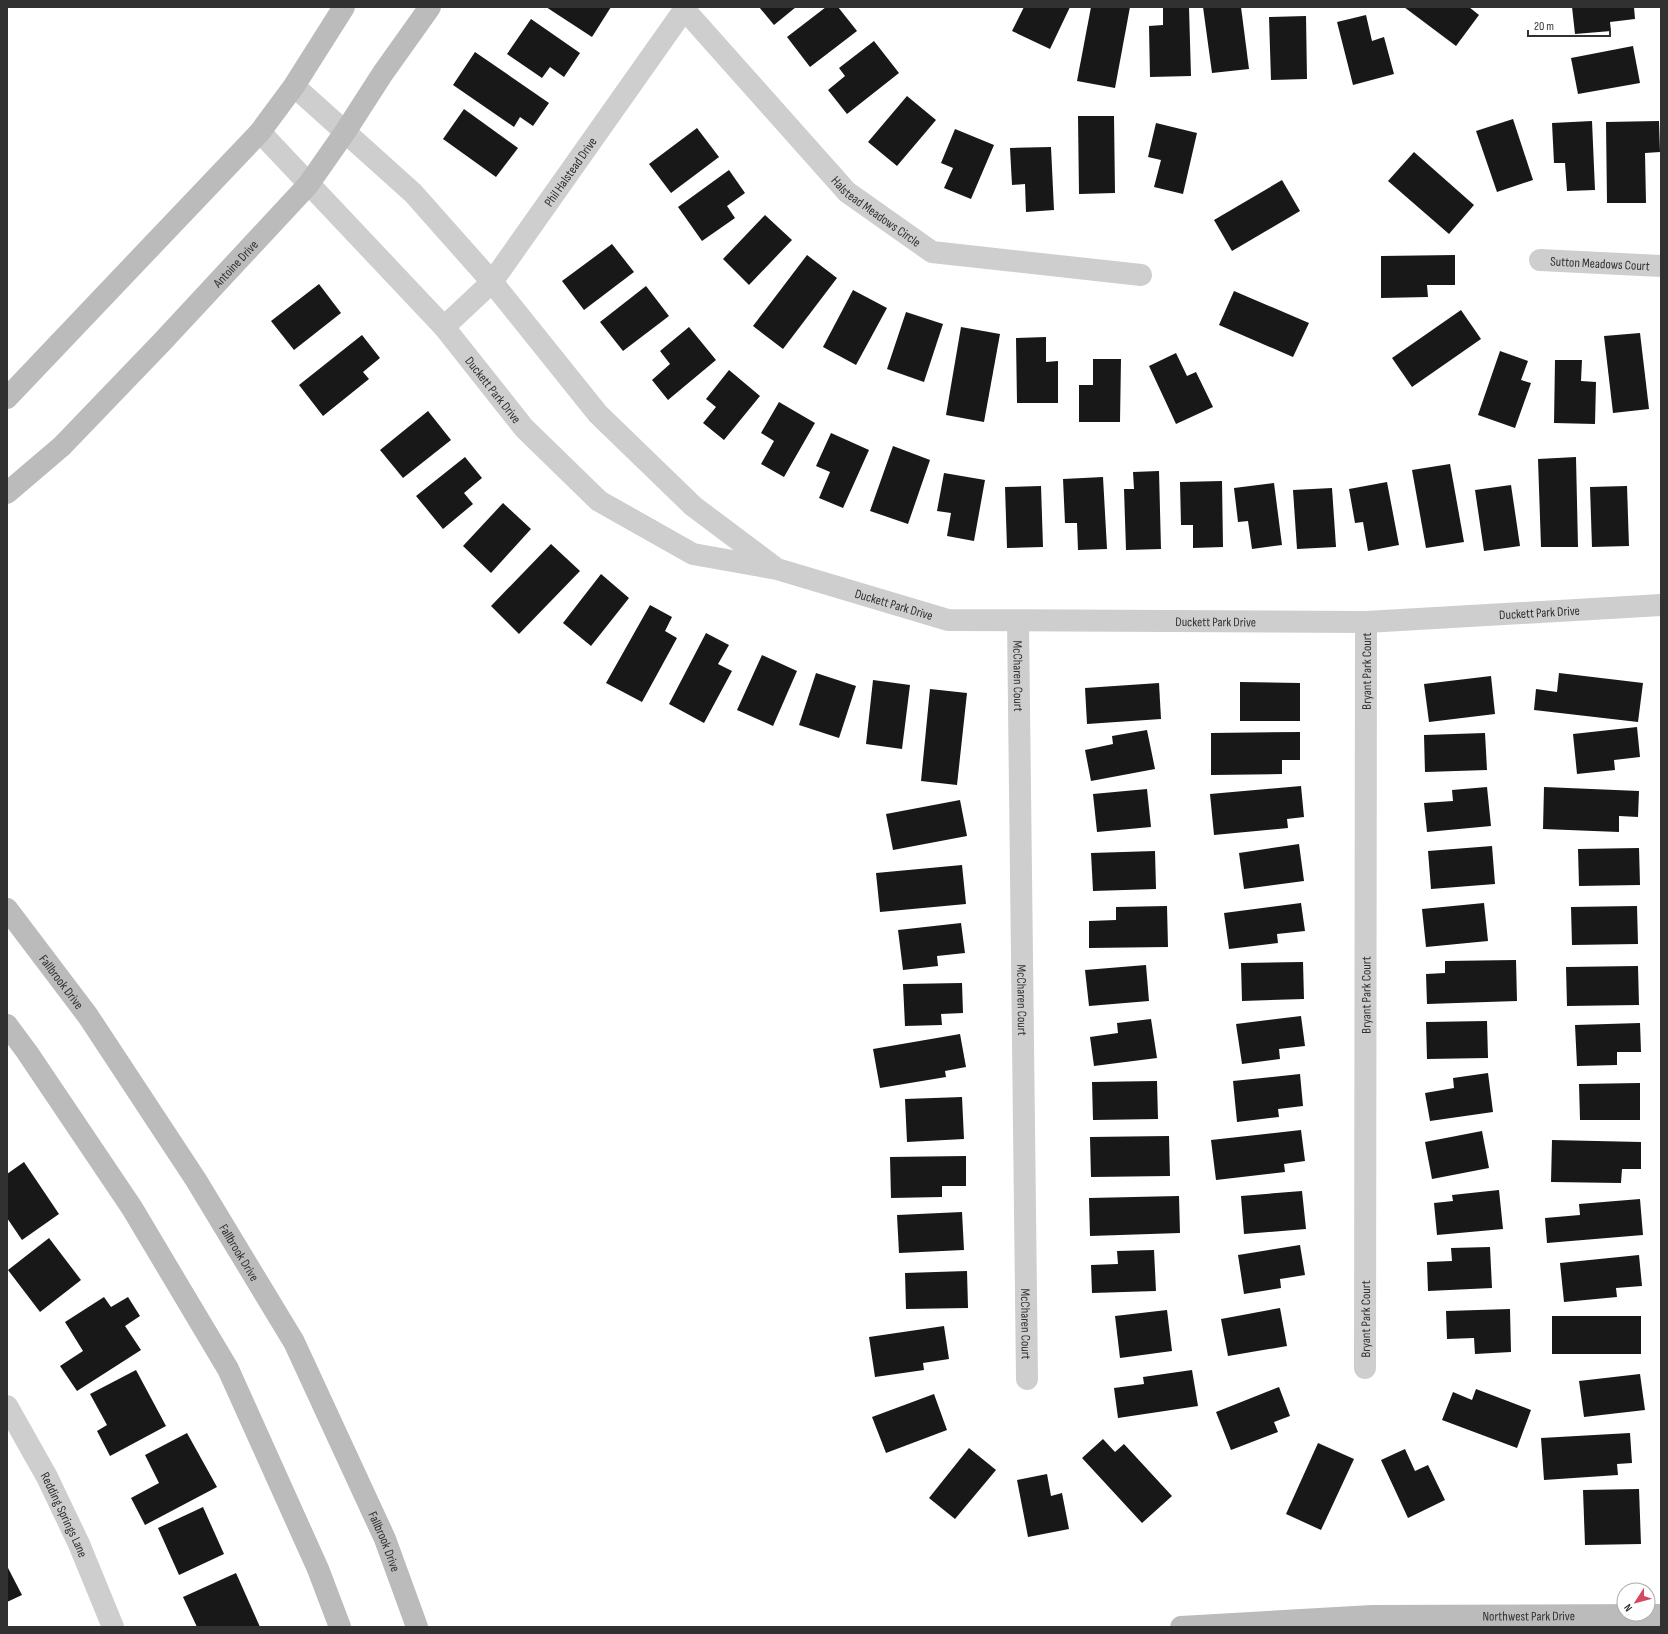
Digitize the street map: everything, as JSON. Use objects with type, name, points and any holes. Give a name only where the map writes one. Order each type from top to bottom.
[{"type":"main road","points":[[7,398],[260,132],[294,86],[344,7]]},
{"type":"main road","name":"Antoine Drive","points":[[7,493],[62,446],[162,342],[308,185],[345,132],[383,73],[430,7]]},
{"type":"main road","name":"Fallbrook Drive","points":[[7,909],[88,1016],[196,1180],[294,1342],[385,1539],[416,1627]]},
{"type":"main road","points":[[7,1025],[27,1052],[132,1208],[228,1369],[318,1569],[340,1627]]},
{"type":"main road","name":"Northwest Park Drive","points":[[1181,1627],[1661,1615]]},
{"type":"street","name":"Halstead Meadows Circle","points":[[685,8],[848,192],[932,252],[1141,275]]},
{"type":"street","name":"Phil Halstead Drive","points":[[444,328],[492,282],[685,8]]},
{"type":"street","name":"Duckett Park Drive","points":[[294,86],[413,193],[492,282],[598,414],[693,506],[777,570]]},
{"type":"street","name":"Duckett Park Drive","points":[[260,132],[308,185],[444,328],[524,428],[599,501],[693,554],[777,570],[948,620],[1366,622],[1661,605]]},
{"type":"street","name":"Sutton Meadows Court","points":[[1540,260],[1661,266]]},
{"type":"street","name":"McCharen Court","points":[[1018,621],[1027,1379]]},
{"type":"street","name":"Bryant Park Court","points":[[1365,1368],[1366,622]]},
{"type":"street","name":"Redding Springs Lane","points":[[7,1406],[47,1477],[79,1544],[113,1627]]},
{"type":"building","points":[[546,7],[611,7],[592,37]]},
{"type":"building","points":[[759,7],[796,7],[774,25]]},
{"type":"building","points":[[826,7],[838,7],[857,31],[810,67],[787,37]]},
{"type":"building","points":[[1024,7],[1070,7],[1050,49],[1012,31]]},
{"type":"building","points":[[1091,7],[1130,7],[1115,88],[1077,81]]},
{"type":"building","points":[[1163,7],[1189,7],[1191,76],[1150,77],[1149,26],[1163,25]]},
{"type":"building","points":[[1203,7],[1241,7],[1249,69],[1212,73]]},
{"type":"building","points":[[1404,7],[1469,7],[1479,15],[1456,46]]},
{"type":"building","points":[[1572,7],[1634,7],[1635,19],[1610,22],[1611,31],[1575,34]]},
{"type":"building","points":[[1366,15],[1372,41],[1384,37],[1394,74],[1353,85],[1337,22]]},
{"type":"building","points":[[1306,16],[1307,79],[1271,80],[1269,17]]},
{"type":"building","points":[[531,19],[580,53],[564,77],[550,67],[542,78],[507,54]]},
{"type":"building","points":[[874,41],[899,73],[847,114],[828,90],[845,76],[839,68]]},
{"type":"building","points":[[1633,46],[1640,83],[1578,94],[1571,58]]},
{"type":"building","points":[[475,52],[549,103],[533,126],[520,117],[514,127],[453,85]]},
{"type":"building","points":[[907,96],[936,120],[897,166],[868,142]]},
{"type":"building","points":[[464,109],[518,148],[496,177],[443,139]]},
{"type":"building","points":[[1078,116],[1114,116],[1115,193],[1079,194]]},
{"type":"building","points":[[1513,119],[1533,180],[1497,192],[1476,131]]},
{"type":"building","points":[[1592,121],[1595,190],[1567,191],[1565,163],[1554,163],[1552,123]]},
{"type":"building","points":[[1659,121],[1660,152],[1645,153],[1646,203],[1607,203],[1606,122]]},
{"type":"building","points":[[1156,123],[1197,133],[1183,194],[1154,187],[1161,160],[1148,157]]},
{"type":"building","points":[[697,128],[719,157],[671,193],[649,164]]},
{"type":"building","points":[[955,129],[994,145],[971,199],[944,188],[953,168],[941,163]]},
{"type":"building","points":[[1051,147],[1054,210],[1026,212],[1025,184],[1012,185],[1010,148]]},
{"type":"building","points":[[1414,152],[1474,205],[1449,234],[1388,181]]},
{"type":"building","points":[[729,170],[745,193],[727,206],[735,218],[702,241],[678,207]]},
{"type":"building","points":[[1282,180],[1300,211],[1232,251],[1214,220]]},
{"type":"building","points":[[765,215],[792,240],[749,285],[723,259]]},
{"type":"building","points":[[612,244],[634,272],[584,310],[562,281]]},
{"type":"building","points":[[807,255],[837,278],[783,349],[753,326]]},
{"type":"building","points":[[1455,255],[1455,285],[1427,285],[1428,297],[1381,298],[1381,256]]},
{"type":"building","points":[[319,284],[341,313],[294,350],[271,321]]},
{"type":"building","points":[[646,286],[669,316],[623,351],[600,322]]},
{"type":"building","points":[[853,290],[887,308],[856,365],[823,347]]},
{"type":"building","points":[[1234,291],[1309,323],[1293,357],[1219,325]]},
{"type":"building","points":[[1461,310],[1481,339],[1412,387],[1392,358]]},
{"type":"building","points":[[906,312],[943,324],[924,382],[887,369]]},
{"type":"building","points":[[689,327],[716,360],[668,400],[652,380],[670,364],[660,351]]},
{"type":"building","points":[[961,327],[1000,334],[984,422],[946,415]]},
{"type":"building","points":[[1640,333],[1649,409],[1613,413],[1604,336]]},
{"type":"building","points":[[362,335],[380,358],[363,372],[369,379],[323,416],[299,385]]},
{"type":"building","points":[[1046,337],[1046,362],[1058,361],[1058,403],[1017,403],[1016,338]]},
{"type":"building","points":[[1500,351],[1528,361],[1521,380],[1531,383],[1515,428],[1478,415]]},
{"type":"building","points":[[1176,353],[1187,376],[1196,372],[1213,407],[1176,424],[1149,366]]},
{"type":"building","points":[[1093,359],[1121,359],[1120,422],[1079,422],[1079,385],[1093,385]]},
{"type":"building","points":[[1555,360],[1582,360],[1581,381],[1596,382],[1595,424],[1554,423]]},
{"type":"building","points":[[729,370],[760,396],[724,440],[703,423],[716,407],[706,399]]},
{"type":"building","points":[[779,402],[815,423],[784,477],[761,464],[774,441],[761,433]]},
{"type":"building","points":[[428,411],[451,440],[403,478],[380,450]]},
{"type":"building","points":[[831,433],[869,450],[843,508],[819,498],[830,472],[816,466]]},
{"type":"building","points":[[893,446],[930,460],[908,524],[870,511]]},
{"type":"building","points":[[465,457],[482,478],[464,493],[473,504],[443,529],[416,496]]},
{"type":"building","points":[[1576,457],[1578,547],[1541,547],[1538,459]]},
{"type":"building","points":[[1450,464],[1464,542],[1426,548],[1412,470]]},
{"type":"building","points":[[1159,471],[1161,549],[1126,550],[1124,489],[1134,489],[1133,472]]},
{"type":"building","points":[[944,473],[985,480],[974,541],[947,536],[951,513],[937,511]]},
{"type":"building","points":[[1103,477],[1107,549],[1078,550],[1077,523],[1065,523],[1063,479]]},
{"type":"building","points":[[1222,481],[1223,547],[1193,548],[1193,525],[1181,525],[1180,482]]},
{"type":"building","points":[[1387,482],[1399,545],[1368,551],[1363,522],[1355,523],[1349,489]]},
{"type":"building","points":[[1274,483],[1282,545],[1252,549],[1248,521],[1238,522],[1234,488]]},
{"type":"building","points":[[1511,485],[1520,546],[1484,551],[1475,490]]},
{"type":"building","points":[[1041,486],[1043,547],[1007,548],[1005,487]]},
{"type":"building","points":[[1627,486],[1629,546],[1592,547],[1590,487]]},
{"type":"building","points":[[1332,488],[1336,547],[1297,549],[1293,490]]},
{"type":"building","points":[[503,503],[531,529],[491,573],[463,546]]},
{"type":"building","points":[[551,544],[580,571],[519,634],[491,606]]},
{"type":"building","points":[[601,574],[629,598],[591,646],[563,623]]},
{"type":"building","points":[[650,605],[672,617],[665,631],[677,638],[642,702],[606,683]]},
{"type":"building","points":[[706,633],[729,645],[718,664],[732,671],[704,723],[669,704]]},
{"type":"building","points":[[762,655],[797,671],[773,726],[737,710]]},
{"type":"building","points":[[816,673],[856,686],[839,738],[799,725]]},
{"type":"building","points":[[1559,673],[1643,683],[1638,722],[1534,710],[1536,689],[1557,692]]},
{"type":"building","points":[[1491,676],[1495,714],[1429,722],[1424,684]]},
{"type":"building","points":[[873,680],[910,685],[902,749],[866,744]]},
{"type":"building","points":[[1240,682],[1300,683],[1300,721],[1240,721]]},
{"type":"building","points":[[1159,683],[1161,719],[1087,724],[1085,688]]},
{"type":"building","points":[[930,689],[967,693],[957,785],[921,781]]},
{"type":"building","points":[[1637,727],[1640,757],[1614,760],[1615,770],[1577,774],[1573,734]]},
{"type":"building","points":[[1147,730],[1155,769],[1091,781],[1085,750],[1113,744],[1112,736]]},
{"type":"building","points":[[1300,732],[1300,760],[1282,760],[1282,774],[1211,775],[1211,733]]},
{"type":"building","points":[[1485,733],[1487,770],[1425,772],[1424,735]]},
{"type":"building","points":[[1301,786],[1304,817],[1287,819],[1288,828],[1214,835],[1210,794]]},
{"type":"building","points":[[1487,787],[1491,826],[1427,832],[1424,803],[1453,801],[1452,790]]},
{"type":"building","points":[[1544,787],[1639,791],[1638,817],[1619,816],[1619,832],[1543,829]]},
{"type":"building","points":[[1147,789],[1151,827],[1097,832],[1093,794]]},
{"type":"building","points":[[960,800],[967,836],[893,850],[886,814]]},
{"type":"building","points":[[1299,844],[1304,881],[1244,889],[1239,853]]},
{"type":"building","points":[[1492,846],[1495,884],[1431,889],[1428,851]]},
{"type":"building","points":[[1639,848],[1640,885],[1579,886],[1578,849]]},
{"type":"building","points":[[1155,851],[1156,889],[1093,891],[1091,853]]},
{"type":"building","points":[[962,865],[966,904],[880,912],[876,873]]},
{"type":"building","points":[[1301,903],[1305,931],[1277,934],[1278,943],[1229,949],[1224,913]]},
{"type":"building","points":[[1484,903],[1488,941],[1426,947],[1422,909]]},
{"type":"building","points":[[1167,906],[1168,947],[1089,948],[1089,921],[1116,920],[1116,907]]},
{"type":"building","points":[[1637,906],[1638,944],[1572,945],[1571,907]]},
{"type":"building","points":[[961,923],[965,953],[937,956],[938,966],[903,970],[898,930]]},
{"type":"building","points":[[1516,960],[1517,1001],[1427,1004],[1426,974],[1445,973],[1445,961]]},
{"type":"building","points":[[1303,962],[1304,999],[1242,1001],[1241,963]]},
{"type":"building","points":[[1146,965],[1149,1001],[1089,1006],[1085,970]]},
{"type":"building","points":[[1638,966],[1639,1005],[1567,1006],[1566,967]]},
{"type":"building","points":[[962,983],[963,1013],[941,1014],[942,1025],[905,1026],[903,984]]},
{"type":"building","points":[[1301,1016],[1305,1046],[1279,1049],[1280,1059],[1242,1064],[1236,1024]]},
{"type":"building","points":[[1151,1019],[1157,1058],[1094,1066],[1090,1037],[1118,1033],[1117,1023]]},
{"type":"building","points":[[1487,1021],[1488,1058],[1427,1059],[1426,1022]]},
{"type":"building","points":[[1640,1023],[1641,1052],[1617,1052],[1617,1065],[1577,1066],[1575,1025]]},
{"type":"building","points":[[960,1034],[966,1067],[945,1071],[946,1077],[880,1088],[873,1049]]},
{"type":"building","points":[[1488,1073],[1493,1112],[1430,1121],[1425,1093],[1454,1088],[1453,1078]]},
{"type":"building","points":[[1300,1074],[1303,1106],[1278,1109],[1279,1117],[1237,1122],[1233,1081]]},
{"type":"building","points":[[1157,1081],[1158,1119],[1093,1120],[1092,1082]]},
{"type":"building","points":[[1640,1083],[1640,1120],[1580,1120],[1579,1084]]},
{"type":"building","points":[[962,1097],[964,1139],[907,1142],[905,1099]]},
{"type":"building","points":[[1301,1130],[1305,1161],[1284,1164],[1285,1172],[1216,1180],[1211,1140]]},
{"type":"building","points":[[1482,1131],[1489,1168],[1432,1179],[1425,1142]]},
{"type":"building","points":[[1169,1136],[1170,1176],[1091,1177],[1090,1137]]},
{"type":"building","points":[[1552,1140],[1641,1142],[1641,1169],[1622,1169],[1621,1183],[1551,1182]]},
{"type":"building","points":[[966,1156],[966,1186],[942,1186],[942,1197],[891,1198],[890,1157]]},
{"type":"building","points":[[24,1162],[59,1214],[22,1240],[7,1218],[7,1174]]},
{"type":"building","points":[[1499,1190],[1503,1229],[1437,1235],[1434,1203],[1453,1201],[1452,1195]]},
{"type":"building","points":[[1302,1191],[1306,1229],[1244,1234],[1241,1196]]},
{"type":"building","points":[[1179,1196],[1180,1233],[1090,1236],[1089,1198]]},
{"type":"building","points":[[1640,1199],[1643,1235],[1547,1243],[1545,1218],[1580,1215],[1579,1204]]},
{"type":"building","points":[[962,1212],[964,1250],[899,1253],[897,1215]]},
{"type":"building","points":[[49,1238],[81,1280],[40,1312],[8,1270]]},
{"type":"building","points":[[1300,1245],[1305,1275],[1280,1279],[1281,1288],[1244,1294],[1238,1255]]},
{"type":"building","points":[[1490,1247],[1492,1288],[1428,1291],[1427,1262],[1452,1261],[1451,1248]]},
{"type":"building","points":[[1154,1250],[1156,1291],[1092,1293],[1091,1265],[1118,1264],[1117,1251]]},
{"type":"building","points":[[1639,1255],[1642,1286],[1616,1288],[1617,1297],[1564,1302],[1560,1263]]},
{"type":"building","points":[[967,1271],[968,1308],[906,1309],[905,1273]]},
{"type":"building","points":[[104,1297],[111,1307],[128,1297],[140,1316],[125,1326],[141,1350],[77,1391],[60,1366],[83,1351],[65,1322]]},
{"type":"building","points":[[1280,1308],[1287,1346],[1228,1356],[1221,1319]]},
{"type":"building","points":[[1510,1309],[1511,1352],[1475,1354],[1474,1338],[1447,1339],[1446,1311]]},
{"type":"building","points":[[1167,1310],[1172,1351],[1120,1358],[1115,1316]]},
{"type":"building","points":[[1552,1316],[1641,1316],[1641,1354],[1552,1354]]},
{"type":"building","points":[[944,1326],[949,1359],[923,1363],[924,1370],[875,1377],[869,1337]]},
{"type":"building","points":[[136,1370],[166,1426],[110,1456],[97,1431],[107,1425],[90,1394]]},
{"type":"building","points":[[1192,1370],[1198,1406],[1118,1418],[1114,1388],[1144,1384],[1143,1377]]},
{"type":"building","points":[[1640,1374],[1645,1410],[1584,1417],[1579,1381]]},
{"type":"building","points":[[1279,1387],[1290,1416],[1274,1422],[1278,1432],[1231,1450],[1216,1412]]},
{"type":"building","points":[[1476,1389],[1531,1410],[1517,1448],[1442,1420],[1453,1392],[1472,1400]]},
{"type":"building","points":[[934,1394],[947,1430],[886,1453],[872,1417]]},
{"type":"building","points":[[187,1433],[217,1487],[145,1525],[131,1498],[159,1483],[145,1455]]},
{"type":"building","points":[[1630,1433],[1632,1463],[1617,1464],[1618,1475],[1544,1480],[1541,1438]]},
{"type":"building","points":[[1103,1439],[1115,1452],[1124,1444],[1172,1496],[1142,1523],[1082,1458]]},
{"type":"building","points":[[1318,1443],[1354,1459],[1321,1530],[1286,1514]]},
{"type":"building","points":[[969,1448],[996,1470],[955,1519],[929,1498]]},
{"type":"building","points":[[1405,1449],[1415,1471],[1428,1465],[1445,1500],[1408,1518],[1381,1460]]},
{"type":"building","points":[[1047,1474],[1051,1496],[1062,1493],[1069,1529],[1028,1537],[1017,1480]]},
{"type":"building","points":[[1639,1489],[1641,1544],[1585,1545],[1583,1490]]},
{"type":"building","points":[[203,1507],[224,1554],[179,1575],[158,1528]]},
{"type":"building","points":[[7,1566],[22,1595],[7,1602]]},
{"type":"building","points":[[236,1573],[260,1627],[197,1627],[183,1597]]}]
